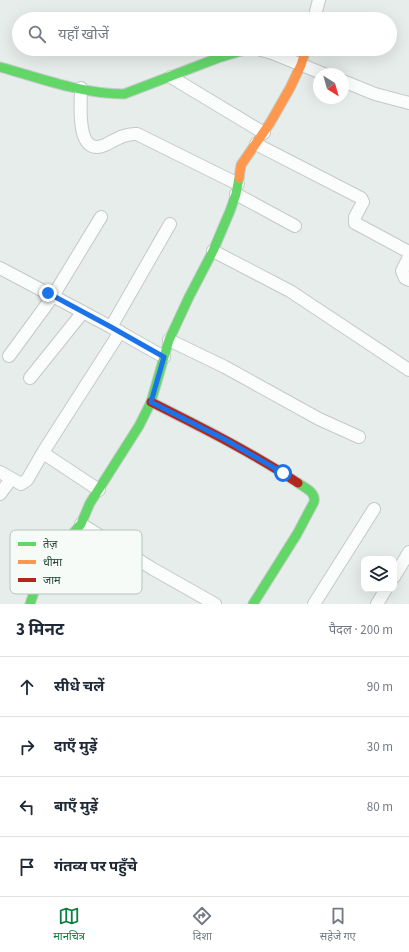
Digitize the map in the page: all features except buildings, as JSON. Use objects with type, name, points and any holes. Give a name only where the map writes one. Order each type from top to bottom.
[{"type":"street","points":[[316,12],[319,0]]},
{"type":"street","points":[[0,67],[71,87],[112,94],[124,94],[225,56]]},
{"type":"street","points":[[277,56],[313,70]]},
{"type":"street","points":[[76,530],[81,524],[90,503],[139,426],[151,402],[169,340],[213,251],[237,189],[241,165],[264,133],[290,88],[304,56]]},
{"type":"street","points":[[171,77],[264,133]]},
{"type":"street","points":[[349,84],[375,94],[409,103]]},
{"type":"street","points":[[81,88],[81,123],[83,137],[87,143],[92,146],[102,146],[130,134],[136,134],[237,189],[295,226]]},
{"type":"street","points":[[256,144],[361,198],[363,202],[355,217],[355,223],[409,252]]},
{"type":"street","points":[[9,356],[53,296],[101,217]]},
{"type":"street","points":[[0,472],[21,484],[24,483],[116,329],[170,224]]},
{"type":"street","points":[[213,251],[290,291],[336,320],[409,370]]},
{"type":"street","points":[[409,257],[402,271],[405,278],[409,280]]},
{"type":"street","points":[[0,268],[116,329],[164,357]]},
{"type":"street","points":[[30,378],[83,312]]},
{"type":"street","points":[[169,340],[225,367],[318,419],[359,438]]},
{"type":"street","points":[[151,402],[226,440],[270,465],[313,493],[315,498],[314,502],[301,527],[253,604]]},
{"type":"street","points":[[43,453],[99,490]]},
{"type":"street","points":[[0,494],[11,479]]},
{"type":"street","points":[[314,604],[374,509]]},
{"type":"street","points":[[81,524],[90,530]]},
{"type":"street","points":[[397,572],[409,552]]},
{"type":"street","points":[[142,564],[214,604]]},
{"type":"street","points":[[377,604],[384,592]]},
{"type":"street","points":[[30,604],[33,594]]},
{"type":"traffic: fast","points":[[0,67],[77,88],[124,94],[225,56]]},
{"type":"traffic: fast","points":[[76,530],[81,524],[90,503],[139,426],[151,402],[169,340],[213,251],[230,211],[236,194],[239,178]]},
{"type":"traffic: fast","points":[[253,604],[297,534],[314,502],[312,493],[298,483]]},
{"type":"traffic: fast","points":[[30,604],[33,594]]},
{"type":"traffic: slow","points":[[239,178],[241,165],[270,123],[290,88],[304,56]]},
{"type":"traffic: jam","points":[[151,402],[244,450],[298,483]]},
{"type":"route","points":[[48,293],[164,357],[151,402],[226,440],[283,473]]}]
